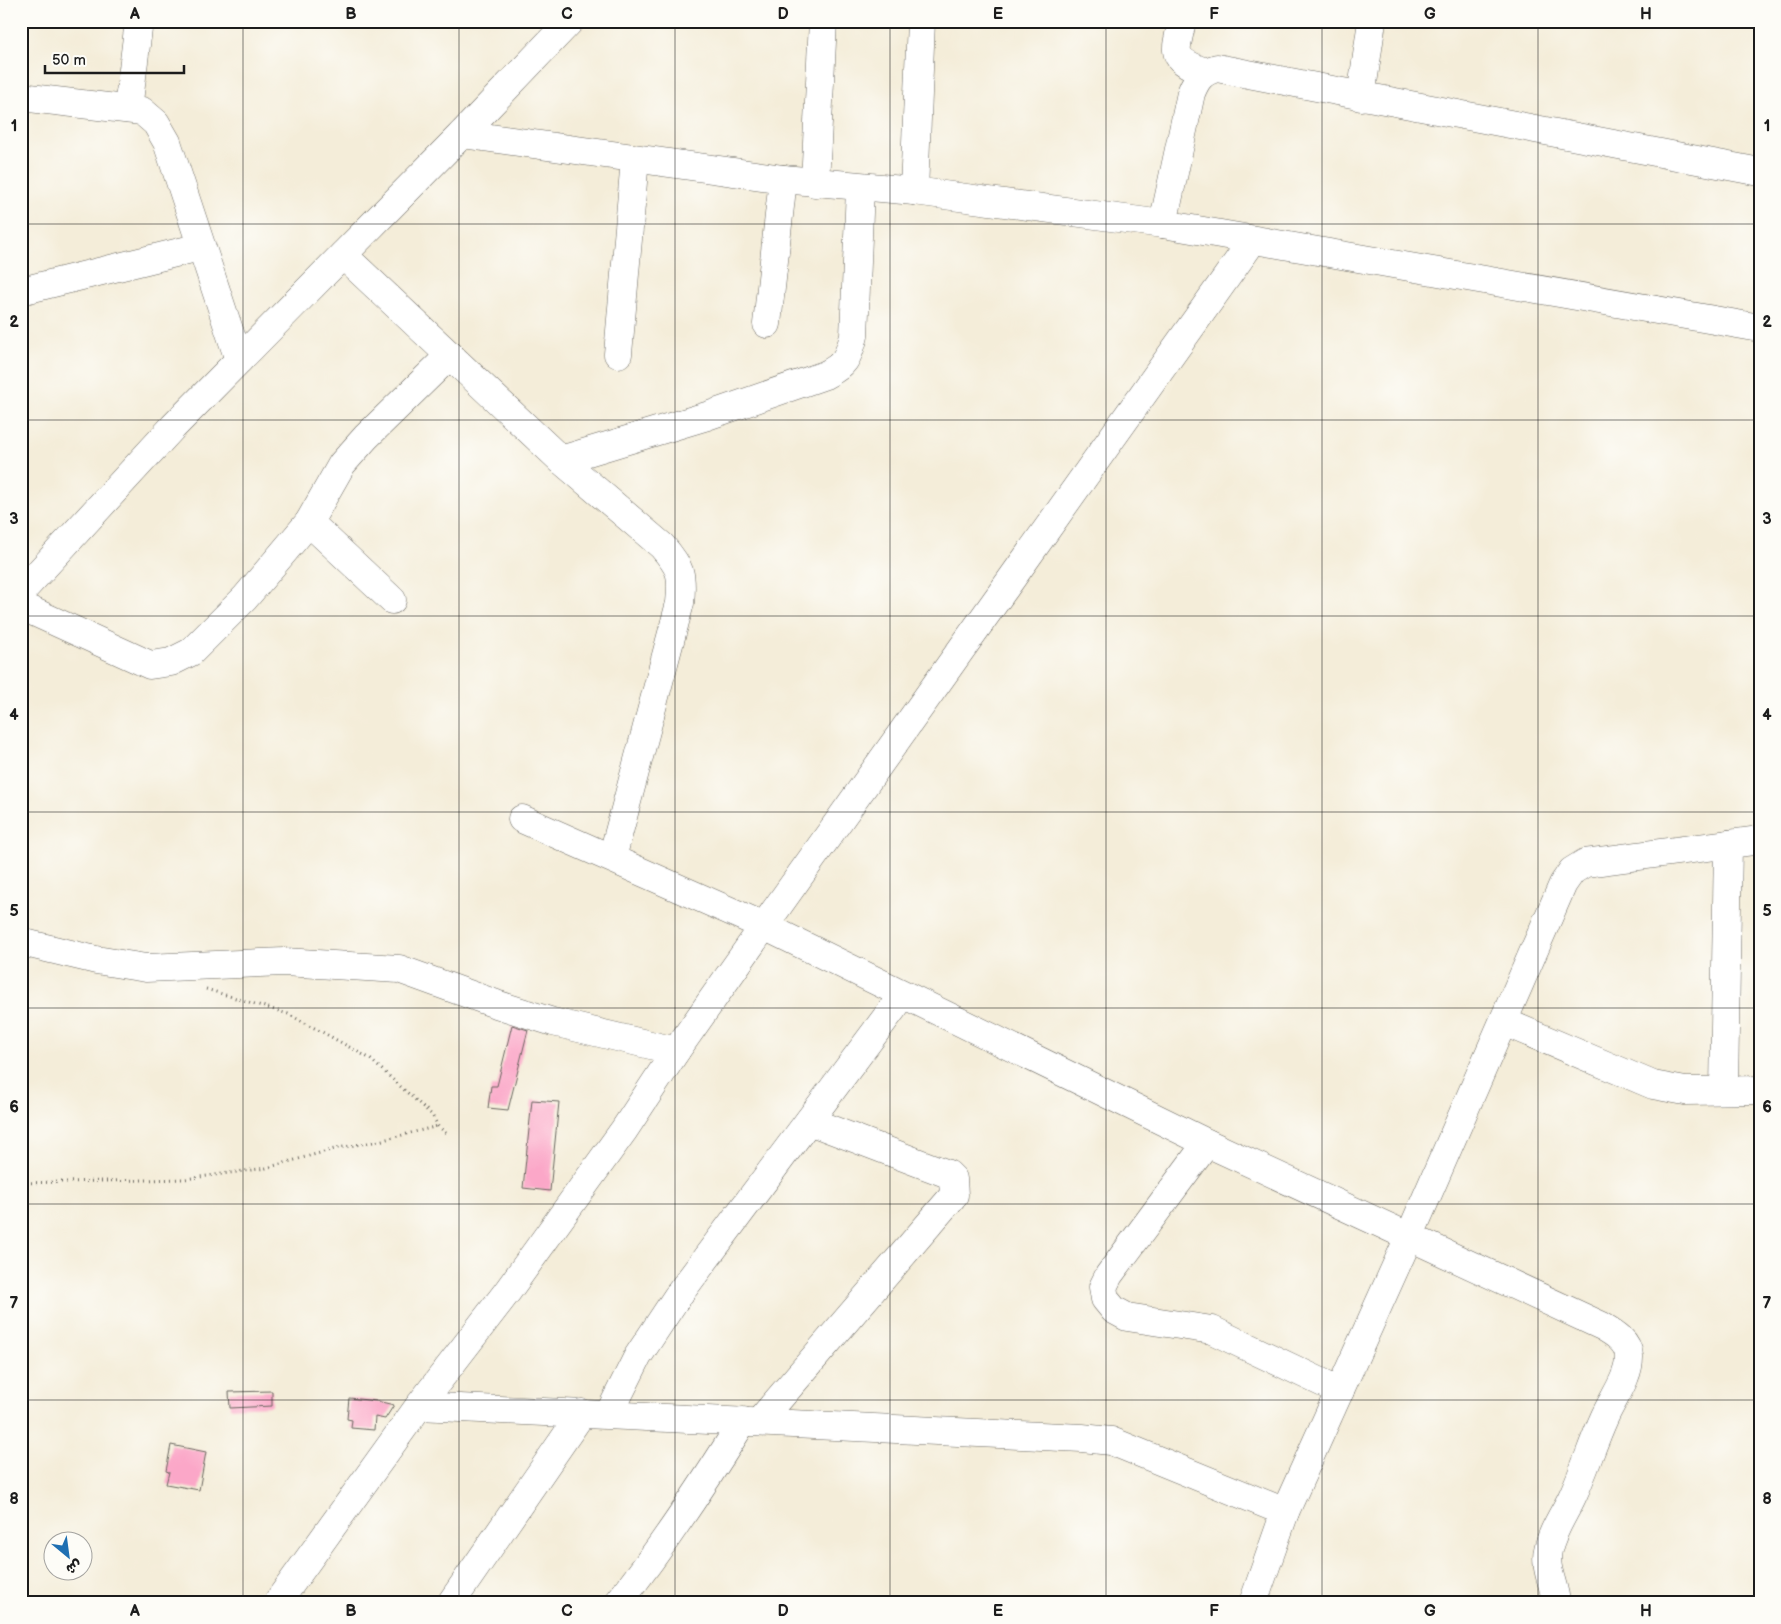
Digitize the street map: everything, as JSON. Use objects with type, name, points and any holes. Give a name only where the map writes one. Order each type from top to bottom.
[{"type":"street","points":[[128,108],[139,21]]},
{"type":"street","points":[[21,592],[172,427],[462,134],[570,21]]},
{"type":"street","points":[[815,182],[824,21]]},
{"type":"street","points":[[914,191],[921,21]]},
{"type":"street","points":[[1182,21],[1176,51],[1179,58],[1204,72]]},
{"type":"street","points":[[1361,97],[1372,21]]},
{"type":"street","points":[[1163,224],[1191,93],[1195,82],[1204,72],[1217,68],[1232,69],[1361,97],[1760,172]]},
{"type":"street","points":[[21,97],[128,108],[142,111],[156,123],[168,142],[200,247],[239,360]]},
{"type":"street","points":[[462,134],[635,159],[860,188],[914,191],[1163,224],[1760,328]]},
{"type":"street","points":[[618,354],[635,159]]},
{"type":"street","points":[[767,324],[783,178]]},
{"type":"street","points":[[561,460],[707,416],[825,376],[840,367],[850,353],[854,336],[860,188]]},
{"type":"street","points":[[277,1603],[419,1406],[524,1269],[624,1130],[676,1051],[764,926],[1253,240]]},
{"type":"street","points":[[21,291],[200,247]]},
{"type":"street","points":[[343,255],[561,460],[662,546],[676,562],[683,580],[680,603],[612,858]]},
{"type":"street","points":[[21,606],[150,665],[172,662],[191,652],[238,605],[310,522],[342,464],[366,437],[450,355]]},
{"type":"street","points":[[310,522],[392,600]]},
{"type":"street","points":[[522,818],[764,926],[1207,1143],[1410,1235],[1602,1326],[1620,1337],[1627,1346],[1629,1356],[1626,1373],[1605,1416],[1573,1495],[1554,1531],[1548,1550],[1547,1565],[1556,1603]]},
{"type":"street","points":[[1253,1603],[1285,1512],[1410,1235],[1563,884],[1572,871],[1585,863],[1760,840]]},
{"type":"street","points":[[1724,1090],[1728,844]]},
{"type":"street","points":[[21,942],[96,960],[146,968],[284,962],[399,969],[496,1004],[553,1022],[676,1051]]},
{"type":"street","points":[[451,1603],[596,1414],[638,1356],[677,1297],[903,995]]},
{"type":"street","points":[[1504,1022],[1653,1084],[1684,1091],[1760,1090]]},
{"type":"street","points":[[618,1603],[651,1562],[751,1422],[954,1194],[953,1179],[948,1174],[809,1121]]},
{"type":"street","points":[[1207,1143],[1109,1275],[1103,1288],[1105,1299],[1114,1310],[1127,1317],[1212,1330],[1340,1391]]},
{"type":"street","points":[[419,1406],[1111,1441],[1285,1512]]},
{"type":"path","points":[[199,987],[288,1014],[369,1058],[432,1115],[438,1126],[446,1134]]},
{"type":"path","points":[[21,1183],[185,1179],[266,1168],[338,1148],[379,1141],[438,1126]]},
{"type":"building","points":[[512,1025],[528,1030],[508,1110],[488,1108],[491,1086],[497,1086]]},
{"type":"building","points":[[532,1100],[559,1102],[550,1191],[523,1188]]},
{"type":"building","points":[[272,1391],[272,1406],[230,1408],[229,1392]]},
{"type":"building","points":[[349,1398],[394,1405],[385,1419],[375,1417],[374,1430],[351,1428],[352,1420],[347,1419]]},
{"type":"building","points":[[171,1445],[206,1452],[199,1490],[166,1484],[169,1472],[166,1471]]}]
